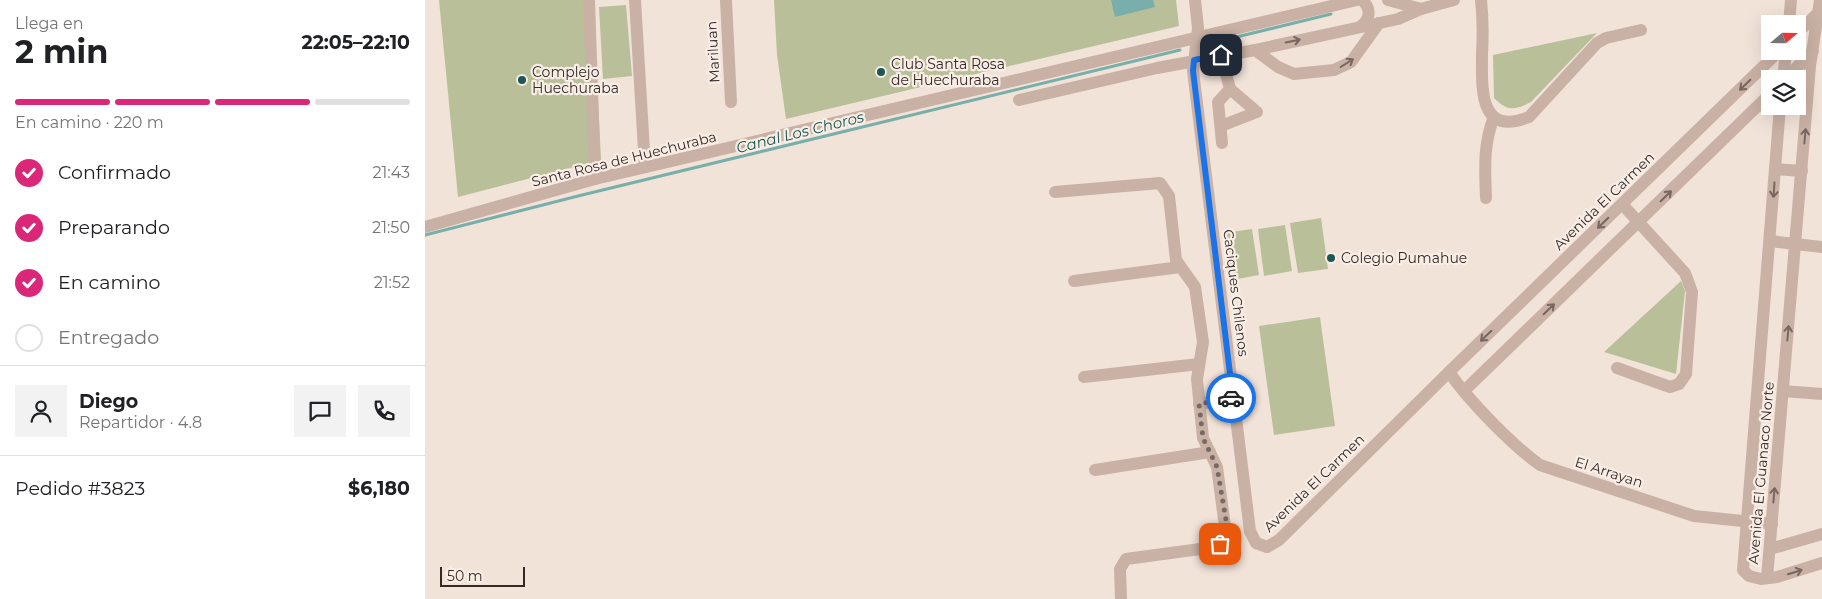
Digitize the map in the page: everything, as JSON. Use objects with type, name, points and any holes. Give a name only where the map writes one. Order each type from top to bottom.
[{"type":"street","points":[[589,0],[595,179]]},
{"type":"street","points":[[635,0],[645,167]]},
{"type":"street","name":"Mariluan","points":[[726,0],[731,102]]},
{"type":"street","name":"Caciques Chilenos","points":[[1195,0],[1198,39],[1193,71],[1250,531],[1252,538],[1261,546]]},
{"type":"street","name":"Santa Rosa de Huechuraba","points":[[425,227],[595,179],[1198,39],[1357,0]]},
{"type":"street","points":[[1360,27],[1367,20],[1369,13],[1367,5],[1362,0]]},
{"type":"street","points":[[1388,0],[1421,9]]},
{"type":"street","points":[[1019,100],[1194,60],[1255,50],[1379,23],[1404,17],[1421,9],[1454,0]]},
{"type":"street","points":[[1481,0],[1482,93],[1487,110],[1503,122],[1516,123],[1529,117],[1597,43],[1606,38],[1641,30]]},
{"type":"street","points":[[1790,15],[1791,0]]},
{"type":"street","points":[[1806,23],[1820,7]]},
{"type":"street","name":"Avenida El Guanaco Norte","points":[[1779,115],[1743,570],[1749,576],[1767,578],[1812,52],[1820,7]]},
{"type":"street","points":[[1255,50],[1278,67],[1294,74],[1334,70],[1351,62],[1379,23]]},
{"type":"street","points":[[1793,70],[1822,43]]},
{"type":"street","points":[[1221,55],[1230,89],[1257,112],[1221,126]]},
{"type":"street","name":"Avenida El Carmen","points":[[1261,546],[1267,547],[1279,540],[1770,60]]},
{"type":"street","points":[[1222,143],[1217,102],[1230,89]]},
{"type":"street","points":[[1449,372],[1464,391],[1761,103]]},
{"type":"street","points":[[1486,198],[1485,151],[1488,132],[1494,117]]},
{"type":"street","points":[[1776,169],[1802,171]]},
{"type":"street","points":[[1055,192],[1160,183],[1169,196],[1174,253],[1180,267],[1195,287],[1203,342],[1197,379],[1199,404],[1203,438],[1217,467],[1227,526],[1224,539],[1215,547],[1126,559],[1120,569],[1121,599]]},
{"type":"street","points":[[1617,368],[1670,387],[1679,384],[1686,374],[1692,292],[1685,273],[1640,221],[1622,204]]},
{"type":"street","points":[[1770,241],[1822,247]]},
{"type":"street","points":[[1074,281],[1180,267]]},
{"type":"street","points":[[1084,376],[1199,364]]},
{"type":"street","name":"El Arrayan","points":[[1464,391],[1528,456],[1540,465],[1694,516],[1772,524]]},
{"type":"street","points":[[1783,391],[1822,394]]},
{"type":"street","points":[[1199,404],[1233,398]]},
{"type":"street","points":[[1095,470],[1210,452]]},
{"type":"street","points":[[1770,549],[1822,534]]},
{"type":"street","points":[[1767,578],[1822,563]]},
{"type":"green space","name":"Complejo Huechuraba","points":[[439,0],[593,0],[601,160],[458,197]]},
{"type":"green space","name":"Club Santa Rosa de Huechuraba","points":[[774,0],[1176,0],[1179,26],[786,119],[777,55]]},
{"type":"green space","points":[[626,5],[632,76],[603,79],[599,7]]},
{"type":"green space","points":[[1597,33],[1531,102],[1520,107],[1511,108],[1494,98],[1493,55]]},
{"type":"green space","points":[[1321,218],[1328,269],[1298,273],[1290,223]]},
{"type":"green space","points":[[1285,225],[1292,271],[1264,276],[1258,229]]},
{"type":"green space","points":[[1252,229],[1259,275],[1232,280],[1224,233]]},
{"type":"green space","points":[[1681,281],[1685,291],[1676,374],[1604,352]]},
{"type":"green space","points":[[1320,317],[1335,426],[1274,435],[1259,326]]},
{"type":"water","points":[[1111,0],[1153,0],[1155,7],[1115,17]]},
{"type":"waterway","name":"Canal Los Choros","points":[[1216,42],[1331,14]]},
{"type":"waterway","name":"Canal Los Choros","points":[[425,235],[1180,50]]},
{"type":"way so far","points":[[1220,544],[1226,534],[1227,526],[1217,467],[1203,438],[1199,404],[1231,398]]},
{"type":"place","name":"Club Santa Rosa de Huechuraba","points":[[881,72]]},
{"type":"place","name":"Complejo Huechuraba","points":[[522,80]]},
{"type":"place","name":"Colegio Pumahue","points":[[1331,258]]},
{"type":"route","points":[[1221,55],[1194,60],[1193,71],[1233,398],[1231,398]]}]
